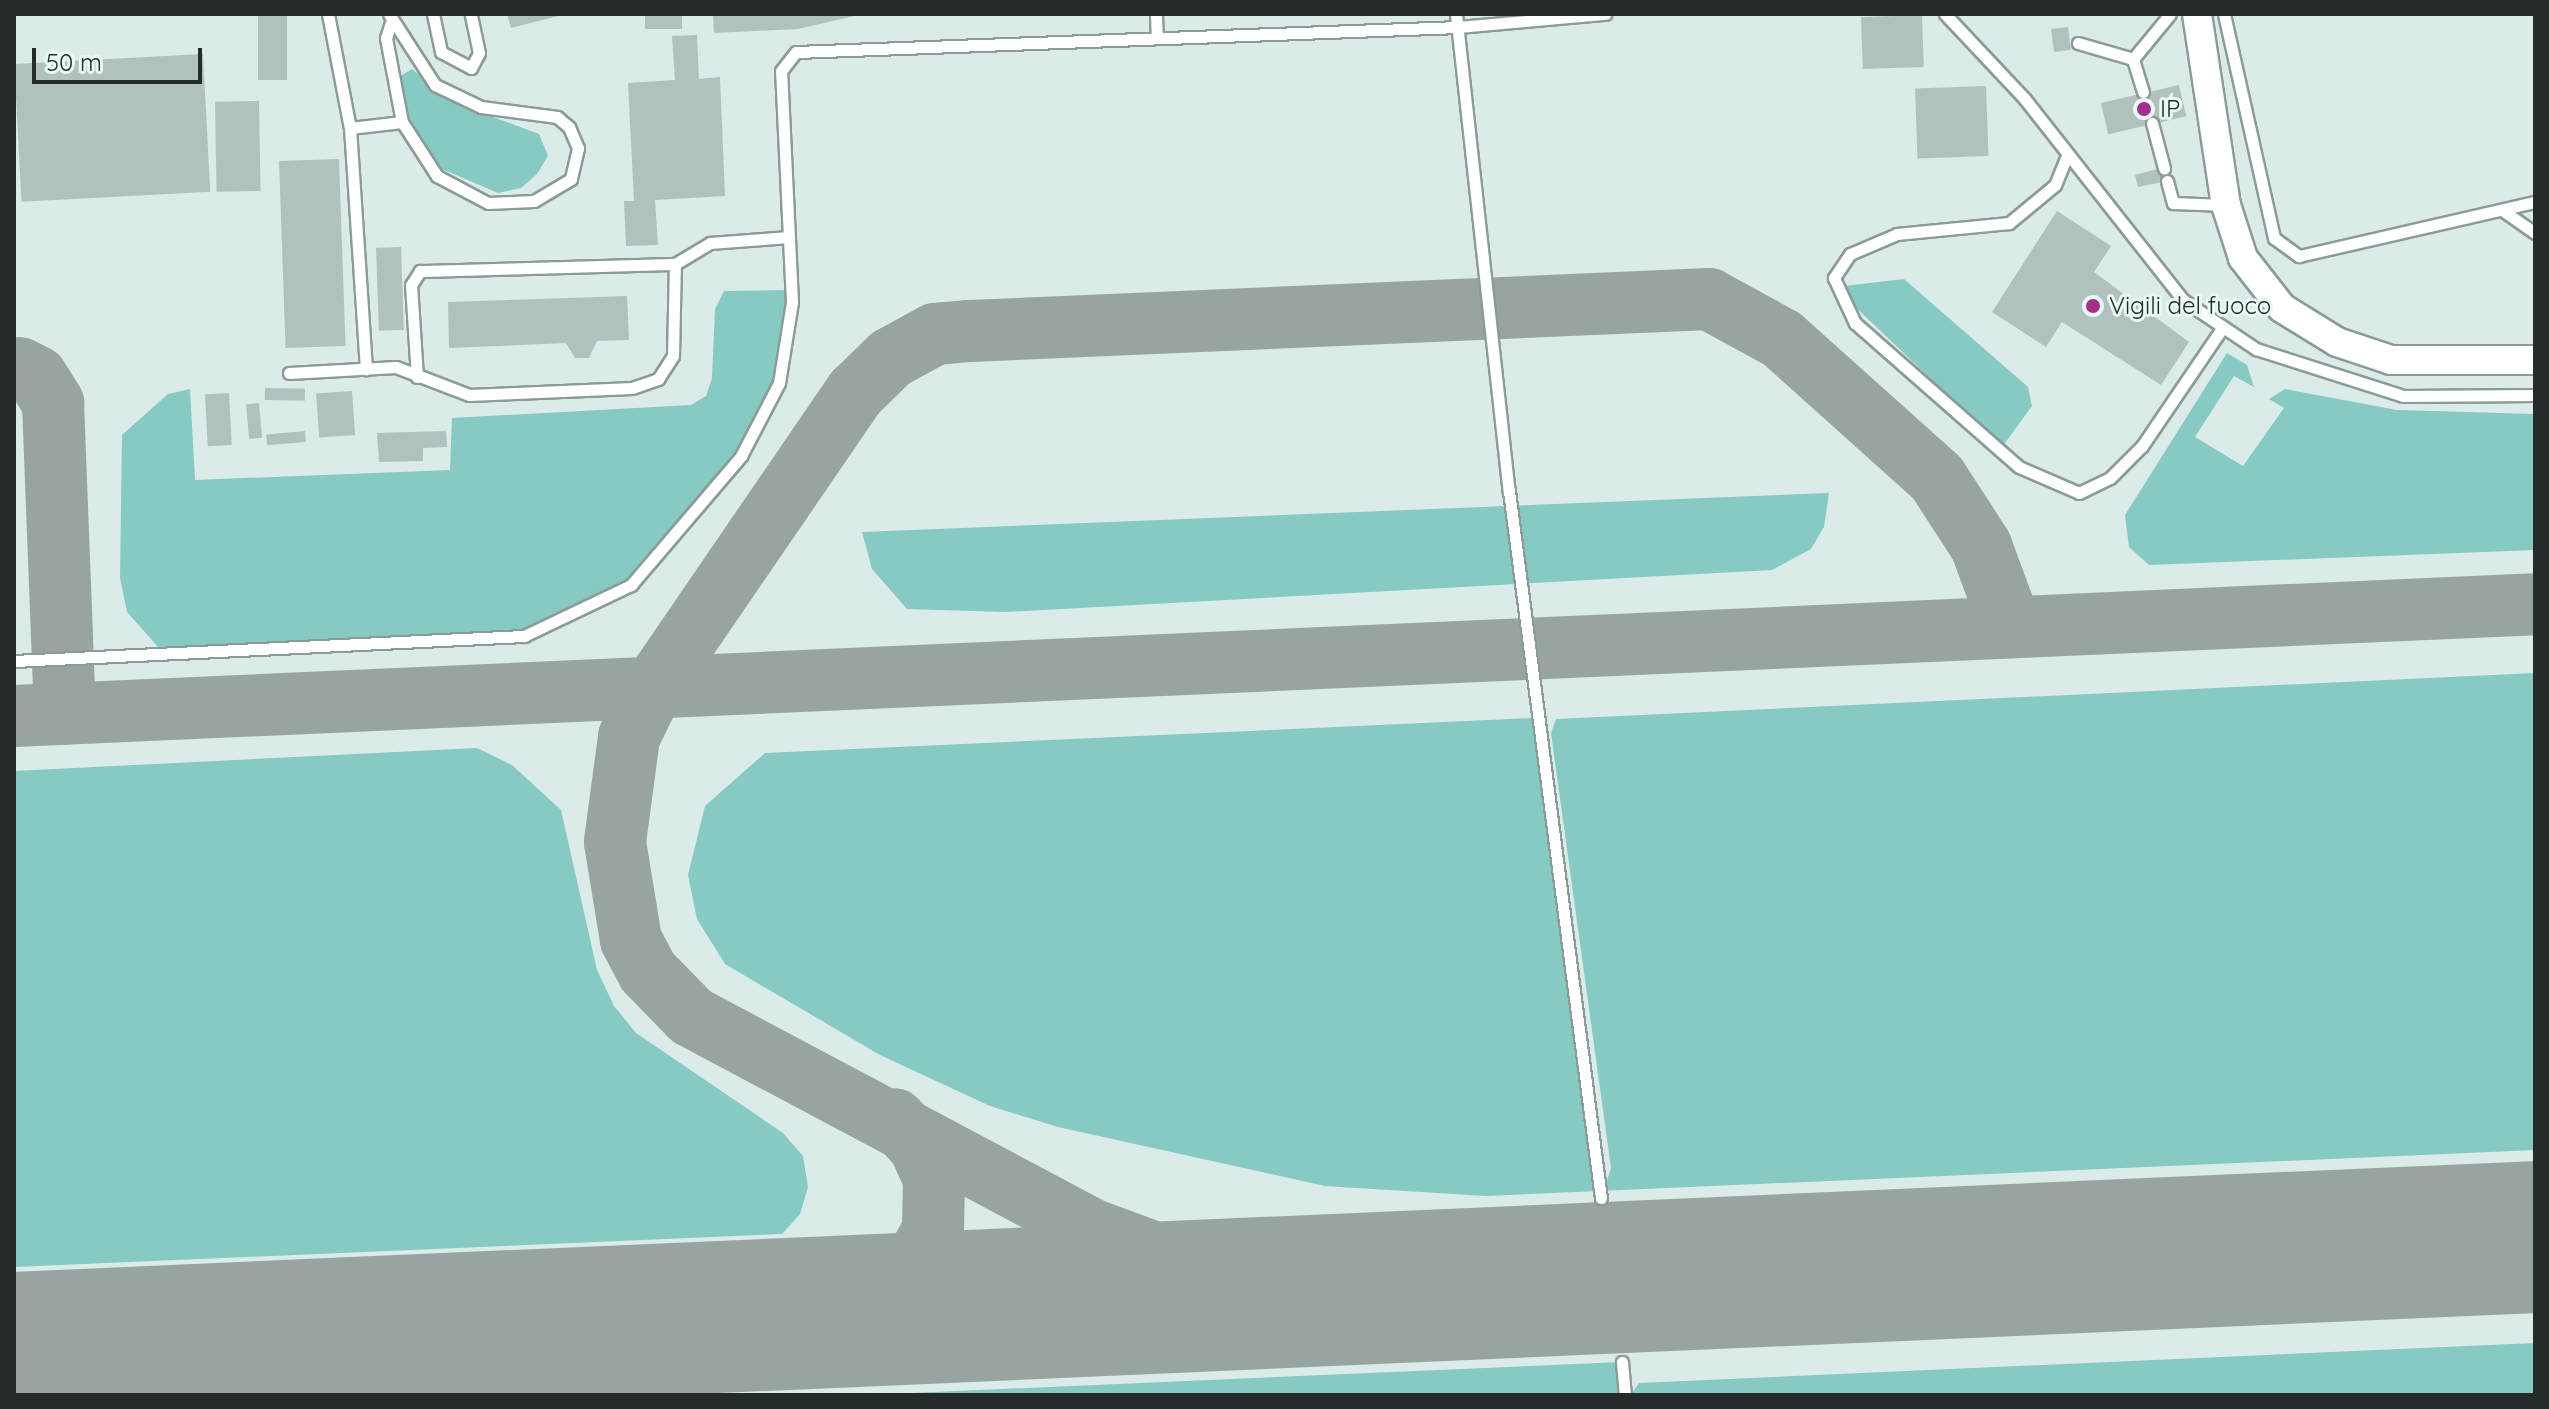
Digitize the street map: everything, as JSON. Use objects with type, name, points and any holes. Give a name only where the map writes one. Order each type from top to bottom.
[{"type":"street","points":[[2179,14],[2198,62]]},
{"type":"street","points":[[2197,14],[2198,62],[2226,205],[2260,286],[2308,327],[2391,360],[2522,360]]},
{"type":"lane","points":[[328,14],[350,128],[366,369]]},
{"type":"lane","points":[[433,14],[441,52],[471,68],[479,53],[471,14]]},
{"type":"lane","points":[[1156,14],[1157,38]]},
{"type":"lane","points":[[14,661],[524,636],[584,614],[631,585],[756,432],[785,362],[789,237],[781,71],[796,52],[1157,38],[1605,14]]},
{"type":"lane","points":[[1945,14],[2183,300],[2256,349],[2328,377],[2403,396],[2535,395]]},
{"type":"lane","points":[[2133,59],[2170,14]]},
{"type":"lane","points":[[2224,14],[2274,238],[2299,256],[2505,212],[2535,202]]},
{"type":"lane","points":[[390,19],[435,85],[481,107],[557,117],[575,136],[579,160],[556,193],[488,203],[437,176],[402,122],[386,38],[390,19]]},
{"type":"lane","points":[[1457,20],[1509,491],[1601,1198]]},
{"type":"lane","points":[[2078,43],[2133,59]]},
{"type":"lane","points":[[2133,59],[2143,92]]},
{"type":"lane","points":[[350,128],[402,122]]},
{"type":"lane","points":[[2152,123],[2164,168]]},
{"type":"lane","points":[[2066,158],[2055,185],[2009,223],[1897,234],[1850,254],[1834,278],[1855,323],[2019,467],[2079,493],[2110,478],[2142,446],[2223,327]]},
{"type":"lane","points":[[2167,181],[2173,203],[2226,205]]},
{"type":"lane","points":[[2505,212],[2535,233]]},
{"type":"lane","points":[[417,377],[411,285],[420,271],[675,264],[710,243],[789,237]]},
{"type":"lane","points":[[289,373],[396,367],[469,395],[632,388],[658,379],[677,342],[675,264]]},
{"type":"lane","points":[[2522,360],[2535,342]]},
{"type":"lane","points":[[1622,1362],[1625,1395]]},
{"type":"shaded area","points":[[412,69],[452,102],[539,134],[548,156],[537,174],[521,188],[498,193],[435,166],[407,120],[397,78]]},
{"type":"shaded area","points":[[1904,279],[2028,387],[2032,406],[2002,447],[1845,297],[1844,286]]},
{"type":"shaded area","points":[[789,290],[783,365],[730,467],[629,582],[520,635],[160,649],[127,612],[120,578],[122,435],[168,394],[190,389],[195,480],[450,470],[452,418],[691,405],[706,396],[712,378],[715,309],[724,291]]},
{"type":"shaded area","points":[[2227,353],[2247,365],[2254,387],[2234,376],[2195,437],[2243,466],[2284,408],[2269,399],[2285,389],[2397,410],[2535,414],[2535,550],[2149,565],[2129,547],[2125,515]]},
{"type":"shaded area","points":[[1829,493],[1824,527],[1811,549],[1772,570],[1006,612],[907,609],[872,569],[862,532]]},
{"type":"shaded area","points":[[2535,673],[2535,1150],[1486,1196],[1325,1186],[1058,1127],[990,1106],[880,1055],[725,964],[697,919],[688,875],[705,806],[765,753],[1533,718],[1594,1181],[1606,1184],[1611,1168],[1551,733],[1556,719]]},
{"type":"shaded area","points":[[477,748],[512,765],[561,810],[597,970],[614,1006],[636,1033],[783,1133],[803,1156],[808,1187],[800,1214],[782,1234],[14,1267],[14,771]]},
{"type":"shaded area","points":[[2535,1343],[2535,1395],[1631,1395],[1639,1383]]},
{"type":"shaded area","points":[[1622,1362],[1625,1395],[865,1395]]},
{"type":"building","points":[[258,14],[287,14],[287,80],[258,80]]},
{"type":"building","points":[[507,14],[563,14],[563,15],[511,28]]},
{"type":"building","points":[[645,14],[682,14],[682,29],[645,29]]},
{"type":"building","points":[[713,14],[854,16],[798,29],[714,33]]},
{"type":"building","points":[[1922,15],[1924,67],[1863,69],[1861,17]]},
{"type":"building","points":[[2068,27],[2071,50],[2054,52],[2051,29]]},
{"type":"building","points":[[697,35],[699,79],[720,77],[725,196],[655,200],[658,245],[626,246],[624,201],[634,201],[628,83],[675,80],[672,36]]},
{"type":"building","points":[[203,54],[210,192],[21,202],[14,64]]},
{"type":"building","points":[[2179,85],[2186,116],[2108,134],[2101,103]]},
{"type":"building","points":[[1986,86],[1988,156],[1917,158],[1915,88]]},
{"type":"building","points":[[259,101],[261,191],[217,192],[215,102]]},
{"type":"building","points":[[339,159],[346,346],[286,348],[279,161]]},
{"type":"building","points":[[2169,166],[2172,180],[2138,187],[2135,175]]},
{"type":"building","points":[[2057,211],[2111,246],[2094,272],[2189,342],[2161,385],[2062,322],[2046,347],[1992,312]]},
{"type":"building","points":[[401,247],[404,330],[379,331],[376,248]]},
{"type":"building","points":[[627,296],[629,340],[597,341],[589,358],[575,358],[566,343],[449,348],[448,302]]},
{"type":"building","points":[[265,388],[305,389],[305,401],[265,400]]},
{"type":"building","points":[[352,391],[355,435],[319,437],[316,394]]},
{"type":"building","points":[[229,393],[232,445],[208,446],[205,394]]},
{"type":"building","points":[[259,403],[262,438],[249,439],[246,404]]},
{"type":"building","points":[[305,431],[306,442],[267,445],[266,434]]},
{"type":"building","points":[[446,431],[447,447],[423,448],[423,461],[379,462],[377,433]]},
{"type":"taxiway","points":[[1307,1291],[1240,1284],[1093,1230],[691,1016],[648,972],[631,940],[615,842],[629,737],[653,688],[856,392],[891,358],[935,334],[970,331],[1709,299],[1782,339],[1937,478],[1981,546],[2011,627]]},
{"type":"taxiway","points":[[20,368],[37,377],[53,403],[65,714]]},
{"type":"taxiway","points":[[14,716],[2535,604]]},
{"type":"taxiway","points":[[857,1311],[904,1283],[933,1230],[934,1179],[919,1146],[895,1119]]},
{"type":"runway","points":[[14,1348],[2535,1237]]},
{"type":"place","name":"IP","points":[[2144,109]]},
{"type":"place","name":"Vigili del fuoco","points":[[2093,306]]}]
